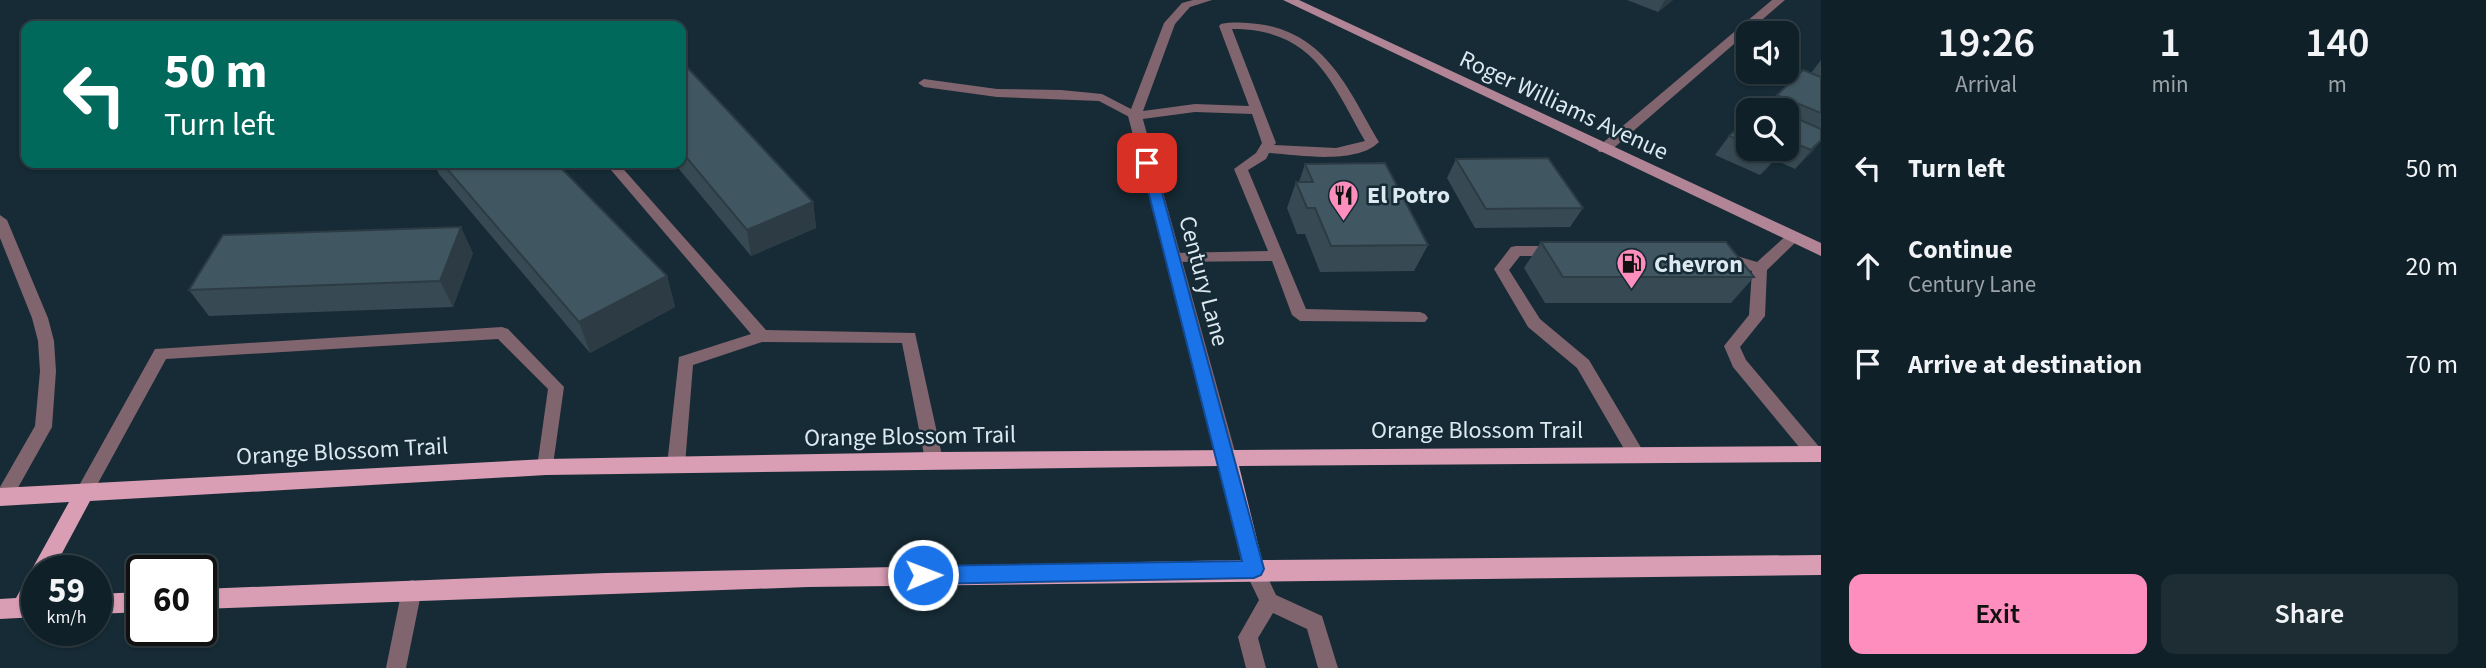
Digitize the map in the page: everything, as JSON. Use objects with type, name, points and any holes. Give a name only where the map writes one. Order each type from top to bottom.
[{"type":"main road","name":"Orange Blossom Trail","points":[[2,497],[546,467],[934,460],[1818,454]]},
{"type":"main road","points":[[1227,459],[1254,569]]},
{"type":"main road","points":[[50,555],[85,491]]},
{"type":"main road","points":[[217,597],[412,589],[950,574],[1821,565]]},
{"type":"street","name":"Roger Williams Avenue","points":[[1289,0],[1821,250]]},
{"type":"street","points":[[1604,149],[1779,0]]},
{"type":"street","name":"Century Lane","points":[[1135,116],[1227,459]]},
{"type":"lane","points":[[1135,116],[1170,23],[1186,5],[1207,0]]},
{"type":"lane","points":[[1265,149],[1341,151],[1363,149],[1372,142],[1337,83],[1307,46],[1276,32],[1244,24],[1225,26],[1269,143],[1265,149],[1261,156],[1241,169],[1300,315],[1420,317]]},
{"type":"lane","points":[[924,83],[997,93],[1061,93],[1102,98],[1135,116],[1195,108],[1257,110]]},
{"type":"lane","points":[[615,168],[762,336]]},
{"type":"lane","points":[[0,220],[40,318],[47,341],[48,371],[43,427],[2,497]]},
{"type":"lane","points":[[1793,237],[1760,268],[1757,316],[1732,346],[1739,363],[1818,454]]},
{"type":"lane","points":[[1568,251],[1516,251],[1501,269],[1534,323],[1583,364],[1637,456]]},
{"type":"lane","points":[[1711,254],[1760,268]]},
{"type":"lane","points":[[1173,258],[1277,256]]},
{"type":"lane","points":[[85,491],[160,353],[502,333],[556,387],[546,467]]},
{"type":"lane","points":[[676,465],[685,361],[762,336],[909,337],[934,460]]},
{"type":"lane","points":[[1254,569],[1269,601],[1315,623],[1328,668]]},
{"type":"lane","points":[[396,668],[412,589]]},
{"type":"lane","points":[[1256,668],[1248,637],[1269,601]]},
{"type":"building","points":[[686,66],[813,202],[747,230],[686,157]]},
{"type":"building","points":[[1803,70],[1821,77],[1821,113],[1799,104],[1799,98],[1777,95],[1788,84],[1799,84],[1799,74]]},
{"type":"building","points":[[1799,119],[1821,129],[1821,140],[1811,150],[1799,145]]},
{"type":"building","points":[[1736,129],[1736,139],[1729,136]]},
{"type":"building","points":[[1548,158],[1583,208],[1486,209],[1456,159]]},
{"type":"building","points":[[1385,163],[1428,245],[1331,246],[1315,208],[1307,208],[1296,182],[1313,182],[1305,164]]},
{"type":"building","points":[[446,168],[561,168],[667,276],[579,322]]},
{"type":"building","points":[[461,227],[440,281],[189,290],[223,235]]},
{"type":"building","points":[[1541,242],[1726,242],[1754,277],[1563,277]]},
{"type":"place","name":"El Potro","points":[[1344,222]]},
{"type":"place","name":"Chevron","points":[[1631,291]]},
{"type":"route","points":[[923,575],[1254,569],[1147,163]]}]
